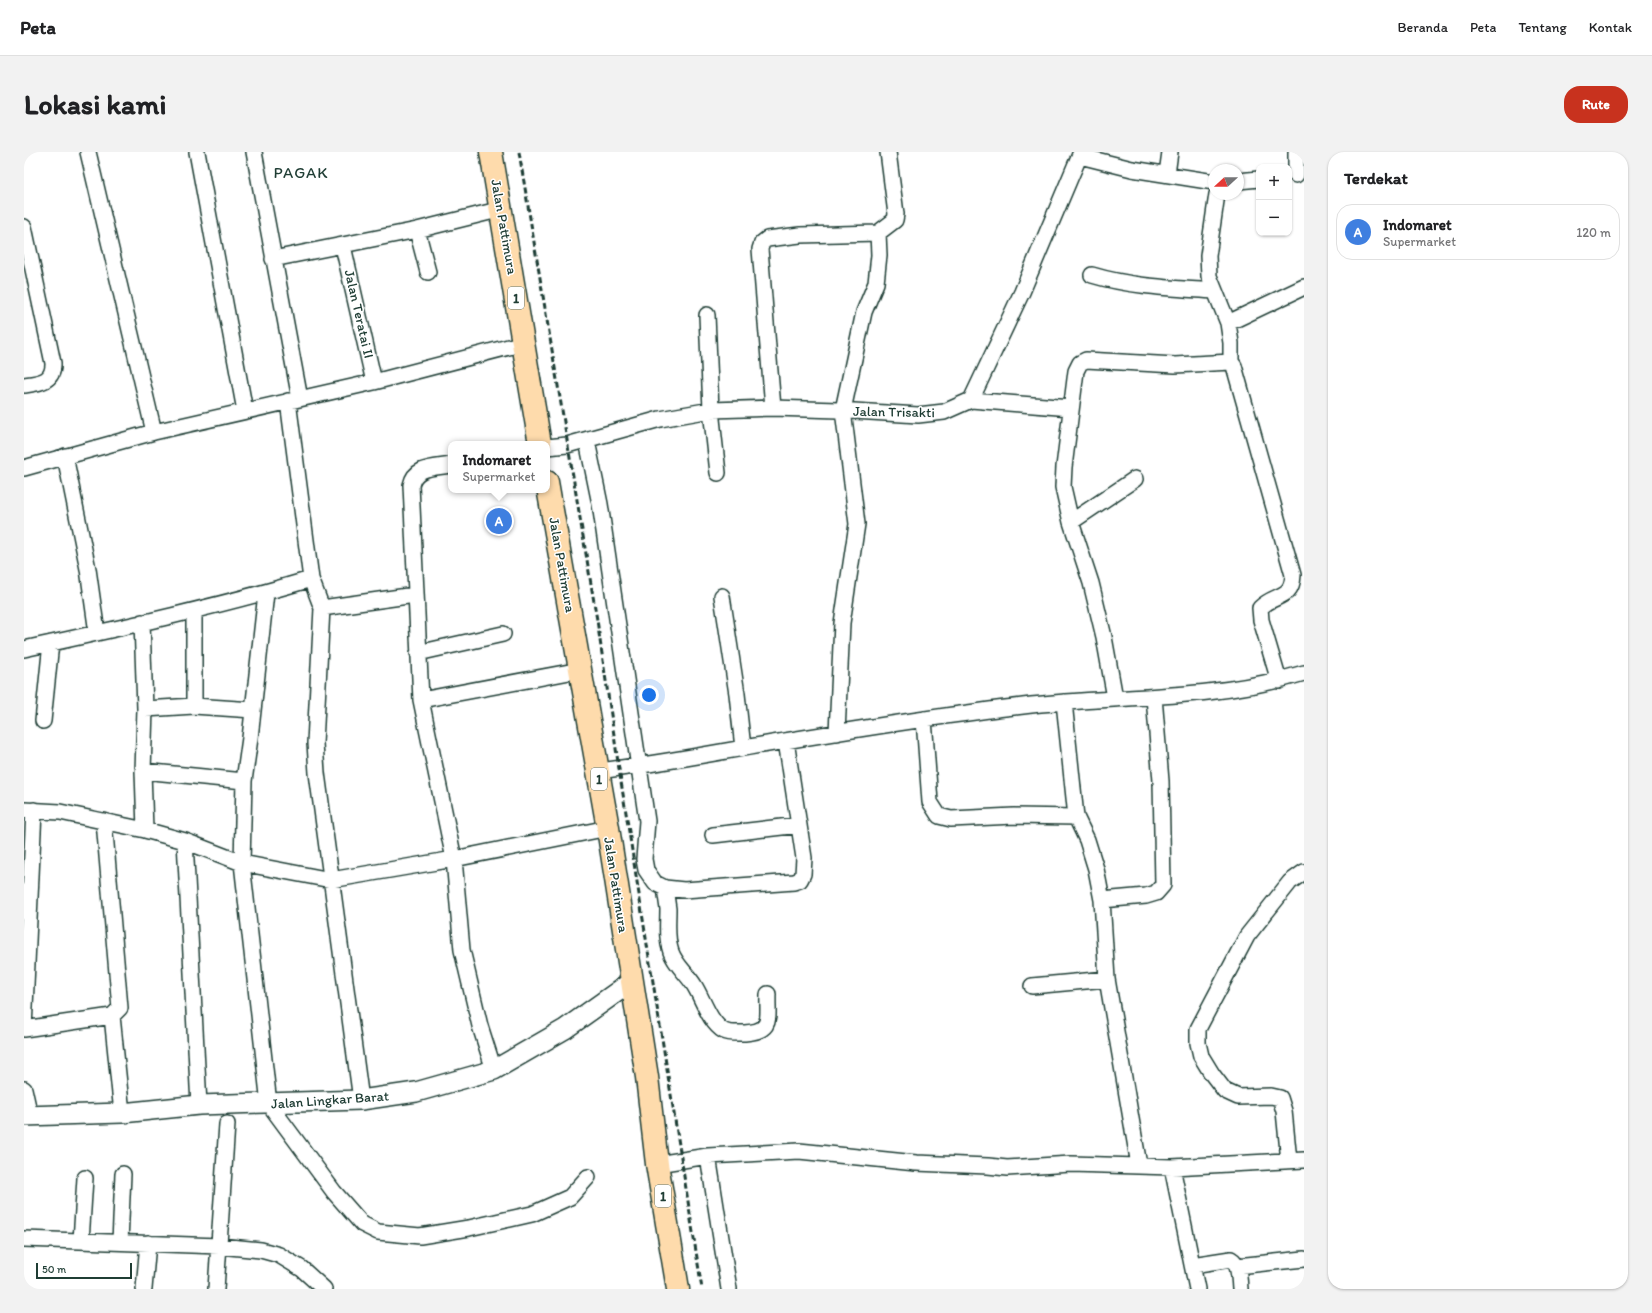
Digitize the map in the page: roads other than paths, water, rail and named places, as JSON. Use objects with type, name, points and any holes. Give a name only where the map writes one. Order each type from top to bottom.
[{"type":"highway","name":"Jalan Pattimura","points":[[491,152],[502,209],[540,441]]},
{"type":"highway","name":"Jalan Pattimura","points":[[549,493],[608,828],[631,982],[647,1076],[657,1164],[678,1289]]},
{"type":"street","points":[[88,152],[154,432]]},
{"type":"street","points":[[197,152],[245,411]]},
{"type":"street","points":[[254,152],[273,259],[294,400],[311,579],[322,608],[315,743],[317,773],[361,1100]]},
{"type":"street","points":[[774,408],[760,249],[762,243],[767,239],[800,235],[878,233],[895,220],[896,214],[888,152]]},
{"type":"street","points":[[1167,174],[1170,152]]},
{"type":"street","points":[[1296,152],[1296,176]]},
{"type":"street","points":[[1071,408],[979,401],[1022,292],[1080,154],[1132,169],[1208,181]]},
{"type":"street","points":[[1244,180],[1256,179]]},
{"type":"street","points":[[1216,200],[1208,256],[1209,276],[1228,323],[1234,367],[1272,507],[1293,575],[1289,592],[1272,599],[1260,608],[1261,620],[1279,681]]},
{"type":"street","points":[[273,259],[418,230],[502,209]]},
{"type":"street","points":[[24,227],[54,371],[50,377],[41,382],[24,385]]},
{"type":"street","points":[[418,230],[428,272]]},
{"type":"street","points":[[837,733],[842,623],[857,524],[843,410],[864,312],[876,283],[879,254],[878,233]]},
{"type":"street","name":"Jalan Teratai II","points":[[343,246],[374,382]]},
{"type":"street","points":[[1092,275],[1117,282],[1144,286],[1214,291]]},
{"type":"street","points":[[1228,323],[1304,287]]},
{"type":"street","points":[[707,315],[710,410],[718,474]]},
{"type":"street","points":[[24,468],[154,432],[374,382],[524,343]]},
{"type":"street","points":[[1115,698],[1104,637],[1091,583],[1069,514],[1063,487],[1064,467],[1076,371],[1080,363],[1086,360],[1234,367]]},
{"type":"street","name":"Jalan Trisakti","points":[[550,447],[567,446],[660,419],[710,410],[774,408],[843,410],[918,415],[944,412],[979,401]]},
{"type":"street","points":[[587,441],[600,504],[647,821],[644,860],[646,870],[655,883],[665,888],[684,890],[794,882],[800,880],[804,858],[786,740]]},
{"type":"street","points":[[65,456],[88,569],[97,633]]},
{"type":"street","points":[[448,466],[419,471],[413,476],[411,485],[421,700],[454,859],[462,950],[480,1026],[494,1070]]},
{"type":"street","points":[[1069,514],[1135,480]]},
{"type":"street","points":[[24,649],[194,611],[266,593],[311,579]]},
{"type":"street","points":[[266,593],[244,781],[242,863],[269,1104],[334,1192],[362,1224],[378,1232],[420,1236],[469,1228],[532,1214],[570,1197],[588,1177]]},
{"type":"street","points":[[322,608],[415,595]]},
{"type":"street","points":[[722,596],[737,694],[743,748]]},
{"type":"street","points":[[194,611],[194,706]]},
{"type":"street","points":[[142,622],[145,709],[143,771],[146,830]]},
{"type":"street","points":[[418,653],[503,634]]},
{"type":"street","points":[[43,721],[50,643]]},
{"type":"street","points":[[421,700],[580,670]]},
{"type":"street","points":[[598,771],[924,719],[1064,702],[1154,697],[1219,691],[1279,681],[1304,673]]},
{"type":"street","points":[[1102,900],[1146,896],[1156,892],[1163,885],[1161,781],[1154,697]]},
{"type":"street","points":[[1064,702],[1076,817],[1087,840],[1096,869],[1102,900],[1107,978],[1139,1165]]},
{"type":"street","points":[[145,709],[194,706],[253,710]]},
{"type":"street","points":[[924,719],[930,802],[939,816],[951,819],[1014,816],[1076,817]]},
{"type":"street","points":[[143,771],[244,781]]},
{"type":"street","points":[[104,821],[120,1008],[112,1016],[24,1029],[29,810],[60,812],[104,821],[146,830],[242,863],[331,880],[454,859],[608,828]]},
{"type":"street","points":[[713,835],[799,825]]},
{"type":"street","points":[[184,842],[199,1105]]},
{"type":"street","points":[[1289,1161],[1284,1111],[1280,1098],[1271,1096],[1238,1097],[1226,1091],[1212,1074],[1201,1056],[1198,1043],[1198,1029],[1247,936],[1290,882],[1304,872]]},
{"type":"street","points":[[665,888],[668,909],[668,943],[672,954],[694,985],[712,1019],[724,1031],[735,1034],[762,1030],[765,1027],[767,1018],[768,994]]},
{"type":"street","points":[[1032,986],[1107,978]]},
{"type":"street","name":"Jalan Lingkar Barat","points":[[27,1116],[122,1113],[199,1105],[361,1100],[416,1092],[494,1070],[565,1029],[631,982]]},
{"type":"street","points":[[112,1016],[122,1113]]},
{"type":"street","points":[[24,1089],[27,1116]]},
{"type":"street","points":[[216,1289],[227,1124]]},
{"type":"street","points":[[657,1164],[708,1156],[799,1151],[916,1163],[1007,1168],[1071,1164],[1172,1166],[1304,1160]]},
{"type":"street","points":[[708,1156],[729,1289]]},
{"type":"street","points":[[1172,1166],[1197,1289]]},
{"type":"street","points":[[120,1242],[123,1174]]},
{"type":"street","points":[[81,1241],[85,1178]]},
{"type":"street","points":[[24,1239],[219,1246],[260,1250],[280,1255],[302,1268],[324,1289]]},
{"type":"street","points":[[144,1289],[148,1243]]},
{"type":"street","points":[[1192,1265],[1231,1259],[1235,1261],[1237,1266],[1240,1289]]},
{"type":"street","points":[[1237,1266],[1304,1259]]},
{"type":"railway","points":[[519,152],[597,620],[619,769],[702,1289]]},
{"type":"place","name":"Indomaret","points":[[499,521]]},
{"type":"district","name":"PAGAK","points":[[301,172]]}]
